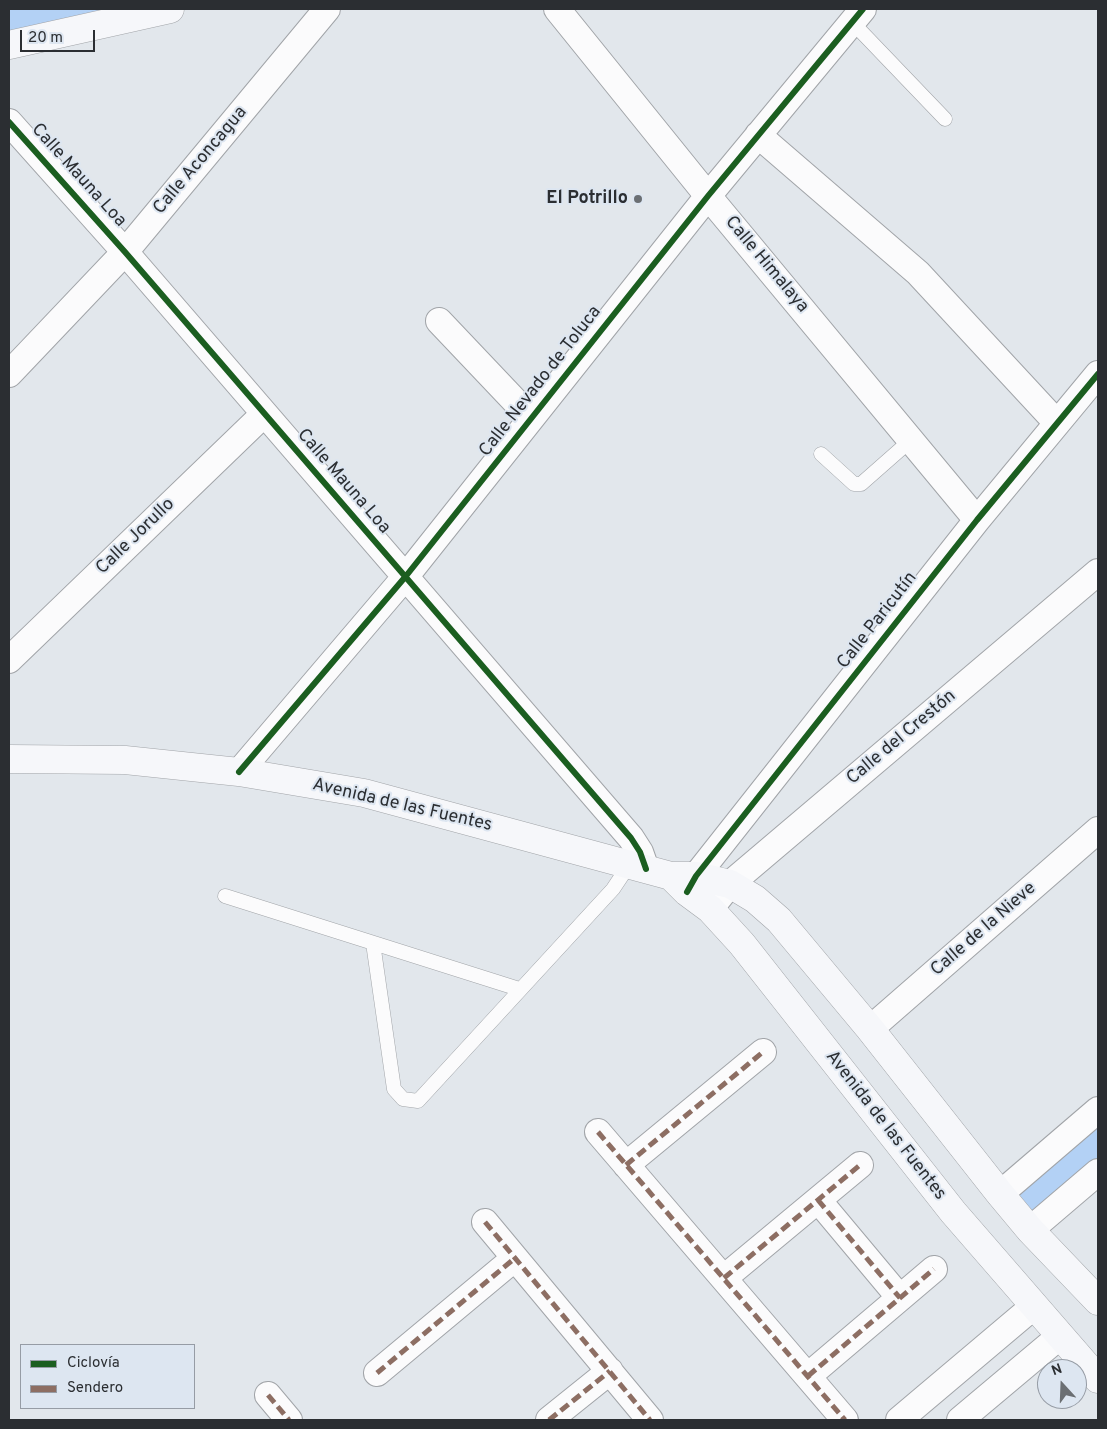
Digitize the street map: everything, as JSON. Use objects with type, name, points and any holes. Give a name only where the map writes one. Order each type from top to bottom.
[{"type":"main road","points":[[9,45],[170,9]]},
{"type":"main road","name":"Avenida de las Fuentes","points":[[9,759],[126,760],[239,772],[364,793],[666,875],[730,884],[755,899],[779,920],[870,1029],[1030,1230],[1098,1301]]},
{"type":"main road","name":"Avenida de las Fuentes","points":[[666,875],[710,909],[742,944],[953,1212],[1098,1379]]},
{"type":"street","name":"Calle Aconcagua","points":[[9,374],[125,252],[327,9]]},
{"type":"street","name":"Calle Himalaya","points":[[557,9],[708,196],[977,520]]},
{"type":"street","name":"Calle Nevado de Toluca","points":[[239,772],[406,576],[708,196],[857,16]]},
{"type":"street","name":"Calle Mauna Loa","points":[[9,122],[125,252],[406,576],[631,838],[640,852],[666,875]]},
{"type":"street","points":[[758,135],[918,273],[1057,423]]},
{"type":"street","points":[[439,320],[531,418]]},
{"type":"street","name":"Calle Paricutín","points":[[666,875],[977,520],[1098,374]]},
{"type":"street","name":"Calle Jorullo","points":[[9,660],[264,414]]},
{"type":"street","name":"Calle del Crestón","points":[[710,909],[730,884],[1098,572]]},
{"type":"street","name":"Calle de la Nieve","points":[[870,1029],[1098,830]]},
{"type":"street","points":[[626,1165],[763,1052]]},
{"type":"street","points":[[1000,1194],[1098,1110]]},
{"type":"street","points":[[598,1132],[845,1420]]},
{"type":"street","points":[[724,1278],[860,1165]]},
{"type":"street","points":[[1030,1230],[1098,1172]]},
{"type":"street","points":[[818,1200],[900,1298]]},
{"type":"street","points":[[484,1222],[650,1420]]},
{"type":"street","points":[[377,1373],[515,1258]]},
{"type":"street","points":[[808,1376],[934,1268]]},
{"type":"street","points":[[899,1420],[1034,1306]]},
{"type":"street","points":[[960,1420],[1060,1336]]},
{"type":"street","points":[[549,1420],[610,1371]]},
{"type":"street","points":[[268,1395],[290,1420]]},
{"type":"lane","points":[[857,16],[945,119]]},
{"type":"lane","points":[[821,454],[854,484],[861,484],[911,440]]},
{"type":"lane","points":[[373,943],[394,1089],[403,1099],[418,1101],[614,889],[666,875]]},
{"type":"lane","points":[[225,896],[519,990]]},
{"type":"shaded area","points":[[9,9],[143,9],[9,40]]},
{"type":"shaded area","points":[[1098,1117],[1098,1164],[1035,1216],[1015,1189]]},
{"type":"marked path","points":[[626,1165],[763,1052]]},
{"type":"marked path","points":[[598,1132],[845,1420]]},
{"type":"marked path","points":[[724,1278],[860,1165]]},
{"type":"marked path","points":[[818,1200],[900,1298]]},
{"type":"marked path","points":[[485,1222],[650,1420]]},
{"type":"marked path","points":[[377,1373],[515,1258]]},
{"type":"marked path","points":[[808,1376],[934,1269]]},
{"type":"marked path","points":[[549,1420],[610,1371]]},
{"type":"marked path","points":[[268,1395],[289,1420]]},
{"type":"cycle path","points":[[239,772],[406,576],[708,196],[863,9]]},
{"type":"cycle path","points":[[9,122],[125,252],[631,838],[640,852],[646,869]]},
{"type":"cycle path","points":[[687,892],[696,876],[977,520],[1098,374]]},
{"type":"place","name":"El Potrillo","points":[[638,199]]}]
